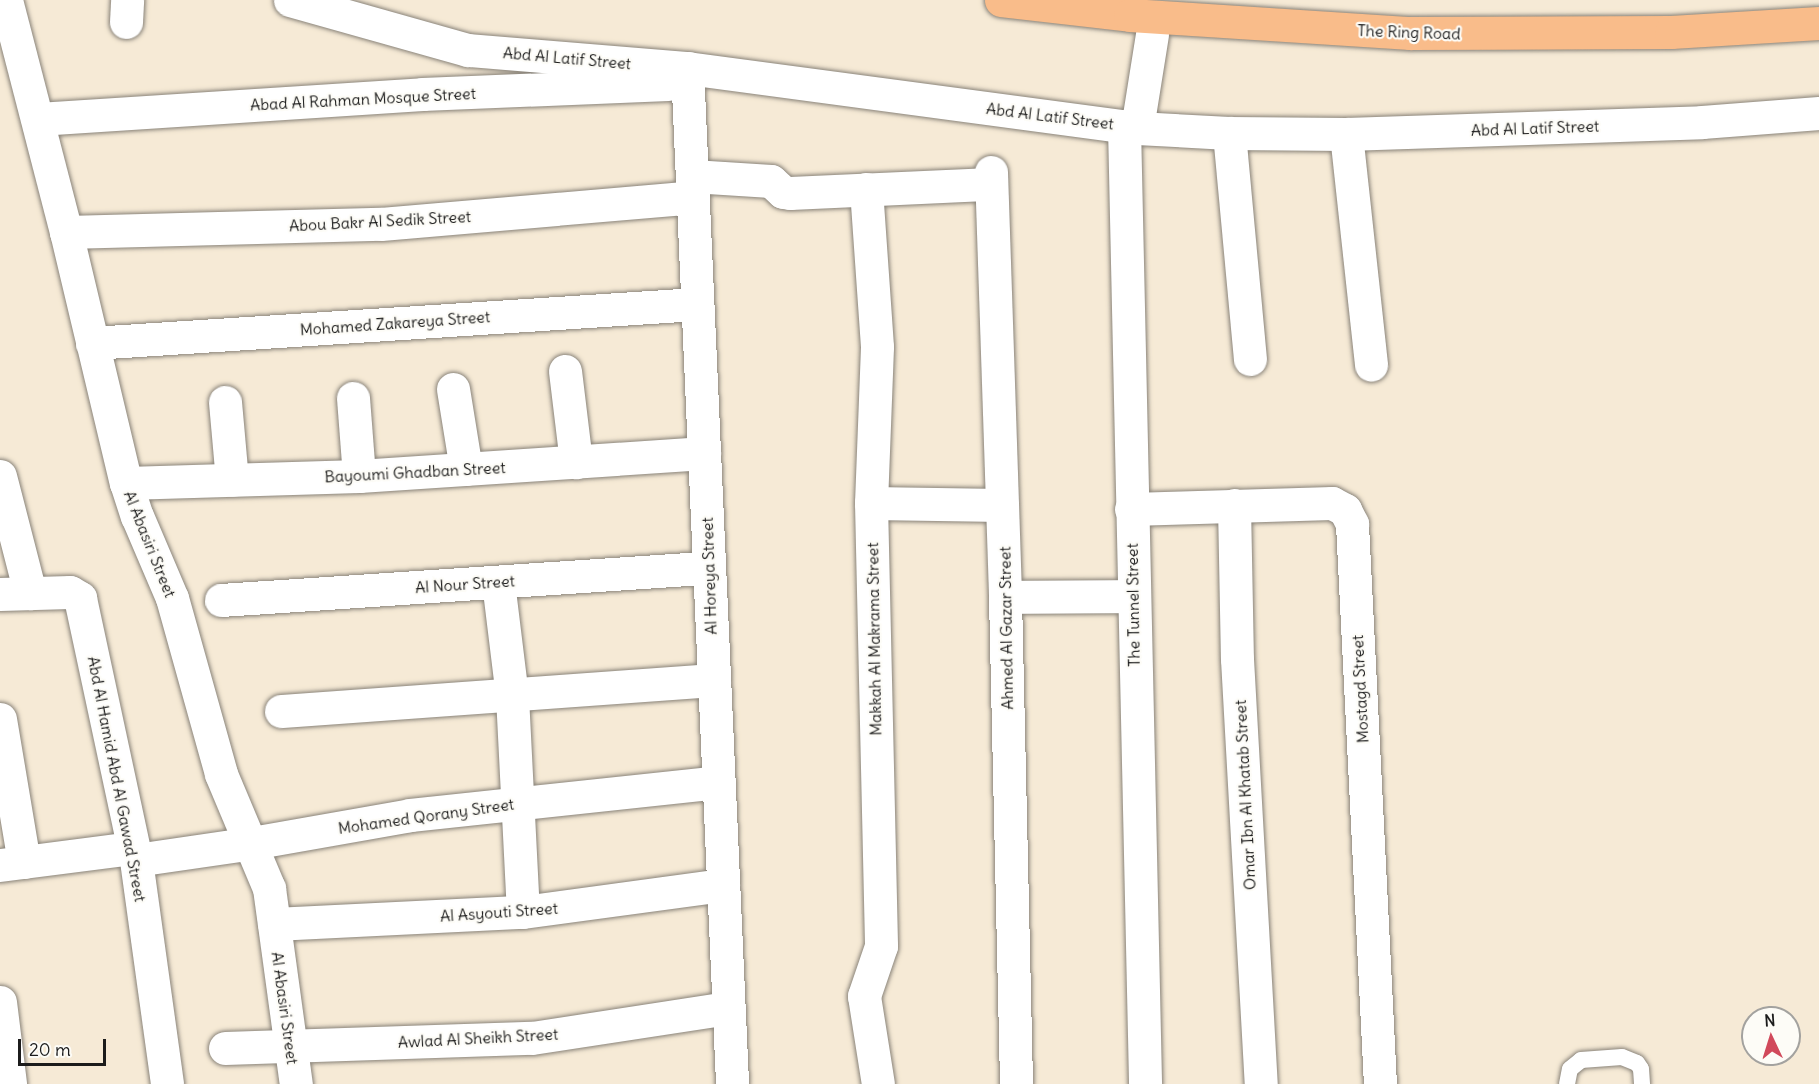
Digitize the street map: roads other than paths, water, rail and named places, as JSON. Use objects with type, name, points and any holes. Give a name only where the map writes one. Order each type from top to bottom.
[{"type":"highway","name":"The Ring Road","points":[[1001,0],[1142,16],[1410,33],[1671,33],[1819,23]]},
{"type":"street","name":"Al Abasiri Street","points":[[6,0],[38,119],[126,483],[136,516],[172,598],[221,774],[269,888],[296,1084]]},
{"type":"street","name":"Abd Al Latif Street","points":[[290,0],[468,50],[1131,127],[1229,133],[1346,134],[1702,122],[1819,113]]},
{"type":"street","name":"The Tunnel Street","points":[[1144,1084],[1131,509],[1131,127],[1152,34]]},
{"type":"street","name":"Abad Al Rahman Mosque Street","points":[[38,119],[688,76]]},
{"type":"street","name":"Al Horeya Street","points":[[688,76],[732,1084]]},
{"type":"street","points":[[1229,133],[1250,359]]},
{"type":"street","points":[[1346,134],[1371,365]]},
{"type":"street","name":"Abou Bakr Al Sedik Street","points":[[66,232],[381,224],[692,187],[771,182],[783,192],[790,193],[991,178]]},
{"type":"street","name":"Ahmed Al Gazar Street","points":[[991,178],[1005,597],[1016,1084]]},
{"type":"street","name":"Makkah Al Makrama Street","points":[[866,189],[877,347],[871,503],[880,946],[864,996],[878,1084]]},
{"type":"street","name":"Mohamed Zakareya Street","points":[[92,343],[697,304]]},
{"type":"street","points":[[566,371],[576,462]]},
{"type":"street","points":[[453,390],[465,469]]},
{"type":"street","points":[[353,398],[359,476]]},
{"type":"street","points":[[225,402],[232,480]]},
{"type":"street","name":"Bayoumi Ghadban Street","points":[[126,483],[359,476],[704,453]]},
{"type":"street","points":[[0,476],[15,593]]},
{"type":"street","points":[[871,503],[1002,506]]},
{"type":"street","name":"Mostagd Street","points":[[1131,509],[1332,503],[1345,510],[1352,524],[1380,1084]]},
{"type":"street","name":"Omar Ibn Al Khatab Street","points":[[1234,505],[1237,659],[1261,1084]]},
{"type":"street","name":"Al Nour Street","points":[[221,600],[709,568]]},
{"type":"street","points":[[498,582],[512,696],[523,912]]},
{"type":"street","name":"Abd Al Hamid Abd Al Gawad Street","points":[[15,593],[70,592],[80,598],[135,854],[167,1084]]},
{"type":"street","points":[[1005,597],[1133,596]]},
{"type":"street","points":[[281,711],[714,680]]},
{"type":"street","points":[[0,719],[12,864]]},
{"type":"street","name":"Mohamed Qorany Street","points":[[12,864],[252,843],[410,815],[718,782]]},
{"type":"street","name":"Al Asyouti Street","points":[[274,924],[523,912],[723,885]]},
{"type":"street","points":[[0,1002],[10,1084]]},
{"type":"street","name":"Awlad Al Sheikh Street","points":[[225,1048],[532,1038],[728,1008]]},
{"type":"lane","points":[[1567,1084],[1570,1069],[1581,1060],[1622,1058],[1637,1063],[1641,1069],[1642,1084]]}]
